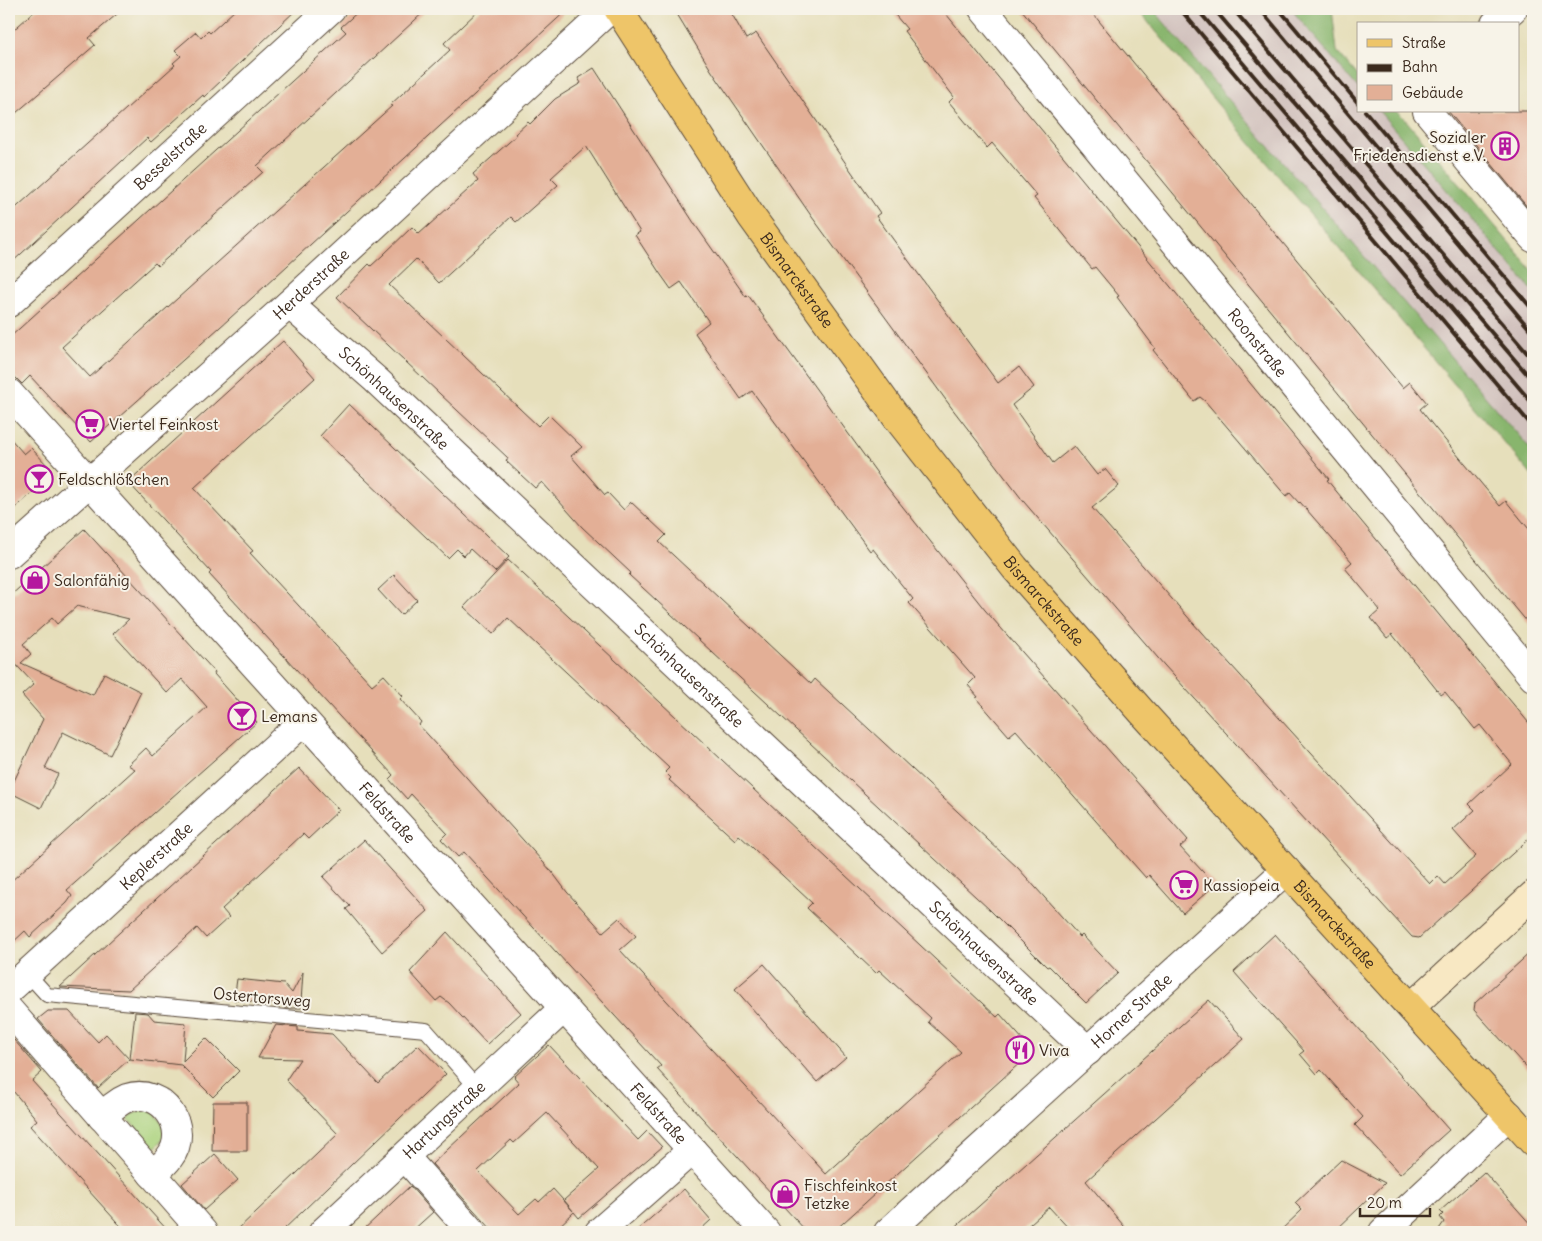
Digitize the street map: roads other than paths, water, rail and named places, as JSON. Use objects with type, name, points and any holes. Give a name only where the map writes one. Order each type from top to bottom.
[{"type":"main road","name":"Bismarckstraße","points":[[618,9],[751,216],[897,418],[1015,568],[1533,1142]]},
{"type":"main road","points":[[1411,1007],[1533,895]]},
{"type":"street","name":"Besselstraße","points":[[9,303],[331,9]]},
{"type":"street","name":"Herderstraße","points":[[9,554],[88,481],[289,304],[610,9]]},
{"type":"street","name":"Roonstraße","points":[[983,9],[1533,677]]},
{"type":"street","points":[[1497,22],[1513,9]]},
{"type":"street","points":[[1428,112],[1533,238]]},
{"type":"street","name":"Schönhausenstraße","points":[[289,304],[376,380],[1088,1051]]},
{"type":"street","name":"Feldstraße","points":[[9,393],[766,1232]]},
{"type":"street","name":"Keplerstraße","points":[[18,981],[304,721]]},
{"type":"street","name":"Horner Straße","points":[[888,1232],[1286,870]]},
{"type":"street","name":"Hartungstraße","points":[[323,1232],[564,1008]]},
{"type":"street","points":[[9,1010],[203,1232]]},
{"type":"street","points":[[102,1117],[118,1102],[139,1096],[149,1097],[167,1108],[174,1117],[177,1139],[169,1159],[152,1174]]},
{"type":"street","points":[[1383,1232],[1509,1115]]},
{"type":"street","points":[[599,1232],[692,1150]]},
{"type":"street","points":[[405,1157],[469,1231]]},
{"type":"lane","name":"Ostertorsweg","points":[[18,981],[47,996],[426,1030],[478,1089]]},
{"type":"railway","points":[[1180,9],[1533,427]]},
{"type":"railway","points":[[1197,9],[1533,404]]},
{"type":"railway","points":[[1214,9],[1533,381]]},
{"type":"railway","points":[[1233,9],[1533,360]]},
{"type":"railway","points":[[1260,9],[1533,333]]},
{"type":"railway","points":[[1279,9],[1357,102]]},
{"type":"railway","points":[[1366,112],[1533,310]]},
{"type":"place","name":"Sozialer Friedensdienst e.V.","points":[[1505,146]]},
{"type":"place","name":"Viertel Feinkost","points":[[90,424]]},
{"type":"place","name":"Feldschlößchen","points":[[39,479]]},
{"type":"place","name":"Salonfähig","points":[[35,580]]},
{"type":"place","name":"Lemans","points":[[242,716]]},
{"type":"place","name":"Kassiopeia","points":[[1184,885]]},
{"type":"place","name":"Viva","points":[[1020,1050]]},
{"type":"place","name":"Fischfeinkost Tetzke","points":[[785,1194]]}]
